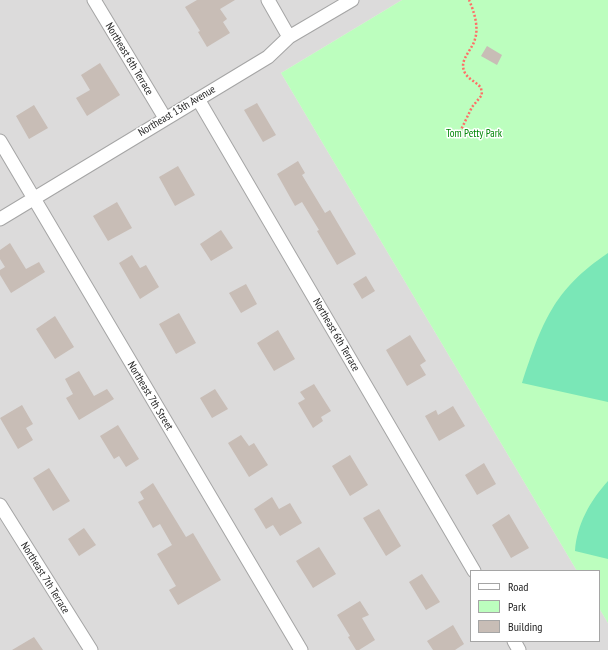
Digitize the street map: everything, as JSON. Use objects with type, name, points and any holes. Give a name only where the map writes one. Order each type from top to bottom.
[{"type":"street","name":"Northeast 6th Terrace","points":[[94,0],[165,118]]},
{"type":"street","points":[[268,0],[289,36]]},
{"type":"street","name":"Northeast 13th Avenue","points":[[0,220],[165,118],[268,57],[289,36],[352,0]]},
{"type":"street","name":"Northeast 6th Terrace","points":[[198,99],[473,570]]},
{"type":"street","name":"Northeast 7th Street","points":[[0,141],[301,650]]},
{"type":"street","name":"Northeast 7th Terrace","points":[[0,505],[91,650]]},
{"type":"path","points":[[460,132],[472,107],[482,95],[481,88],[468,78],[464,68],[466,56],[475,40],[476,28],[473,9],[469,0]]},
{"type":"shaded area","points":[[0,0],[402,0],[281,73],[576,570],[470,570],[470,642],[600,642],[600,610],[608,623],[608,650],[0,650]]},
{"type":"green space","name":"Tom Petty Park","points":[[402,0],[608,0],[608,623],[600,610],[600,570],[576,570],[281,73]]},
{"type":"green space","points":[[608,253],[608,402],[522,383],[543,325],[552,309],[574,280]]},
{"type":"green space","points":[[608,481],[608,559],[575,551],[578,531],[586,513],[601,489]]},
{"type":"building","points":[[197,0],[235,0],[220,9],[227,19],[223,22],[230,33],[207,47],[198,32],[200,31],[185,7]]},
{"type":"building","points":[[487,46],[502,55],[497,65],[481,56]]},
{"type":"building","points":[[100,63],[120,95],[87,116],[76,98],[90,90],[81,75]]},
{"type":"building","points":[[257,103],[276,135],[263,142],[244,110]]},
{"type":"building","points":[[34,105],[48,128],[29,139],[16,116]]},
{"type":"building","points":[[298,161],[305,173],[302,175],[325,213],[330,210],[356,254],[337,265],[317,231],[319,230],[302,202],[295,206],[277,174]]},
{"type":"building","points":[[178,166],[195,195],[175,206],[159,177]]},
{"type":"building","points":[[117,202],[132,228],[108,241],[93,216]]},
{"type":"building","points":[[221,230],[233,248],[211,261],[200,244]]},
{"type":"building","points":[[10,243],[26,269],[39,262],[45,272],[11,293],[0,275],[0,270],[5,267],[0,259],[0,250]]},
{"type":"building","points":[[132,255],[140,268],[146,265],[159,287],[140,299],[119,263]]},
{"type":"building","points":[[366,276],[375,291],[362,299],[353,284]]},
{"type":"building","points":[[246,284],[257,304],[241,313],[229,293]]},
{"type":"building","points":[[179,313],[196,343],[176,354],[159,324]]},
{"type":"building","points":[[55,316],[74,347],[55,359],[36,329]]},
{"type":"building","points":[[278,330],[295,359],[274,371],[257,343]]},
{"type":"building","points":[[410,335],[426,361],[420,365],[426,375],[407,386],[386,350]]},
{"type":"building","points":[[79,371],[94,396],[107,389],[114,399],[79,420],[66,398],[73,394],[65,379]]},
{"type":"building","points":[[314,384],[331,411],[321,417],[323,421],[313,428],[298,403],[305,399],[300,392]]},
{"type":"building","points":[[215,389],[228,409],[212,418],[200,398]]},
{"type":"building","points":[[22,405],[33,424],[26,428],[33,440],[18,449],[0,418]]},
{"type":"building","points":[[453,406],[465,426],[439,441],[425,416],[436,410],[438,415]]},
{"type":"building","points":[[118,425],[139,459],[126,467],[119,456],[114,459],[100,436]]},
{"type":"building","points":[[241,435],[249,446],[254,443],[268,465],[249,477],[228,443]]},
{"type":"building","points":[[350,455],[368,485],[350,496],[332,466]]},
{"type":"building","points":[[484,463],[496,484],[477,495],[465,475]]},
{"type":"building","points":[[49,468],[70,501],[53,511],[33,478]]},
{"type":"building","points":[[153,483],[186,537],[193,533],[221,580],[178,605],[169,590],[176,586],[157,554],[172,545],[160,524],[153,528],[138,502],[144,499],[140,492]]},
{"type":"building","points":[[272,497],[279,509],[290,503],[302,523],[280,536],[273,525],[266,529],[254,509]]},
{"type":"building","points":[[379,509],[401,546],[386,556],[363,518]]},
{"type":"building","points":[[509,514],[529,548],[511,558],[492,525]]},
{"type":"building","points":[[84,528],[96,545],[79,556],[68,539]]},
{"type":"building","points":[[319,547],[336,574],[313,588],[296,561]]},
{"type":"building","points":[[422,574],[440,602],[426,610],[409,582]]},
{"type":"building","points":[[360,601],[369,615],[362,618],[375,640],[359,650],[356,650],[348,637],[350,636],[337,615]]},
{"type":"building","points":[[453,625],[464,644],[455,650],[433,650],[427,641]]},
{"type":"building","points":[[34,637],[43,650],[12,650]]}]
